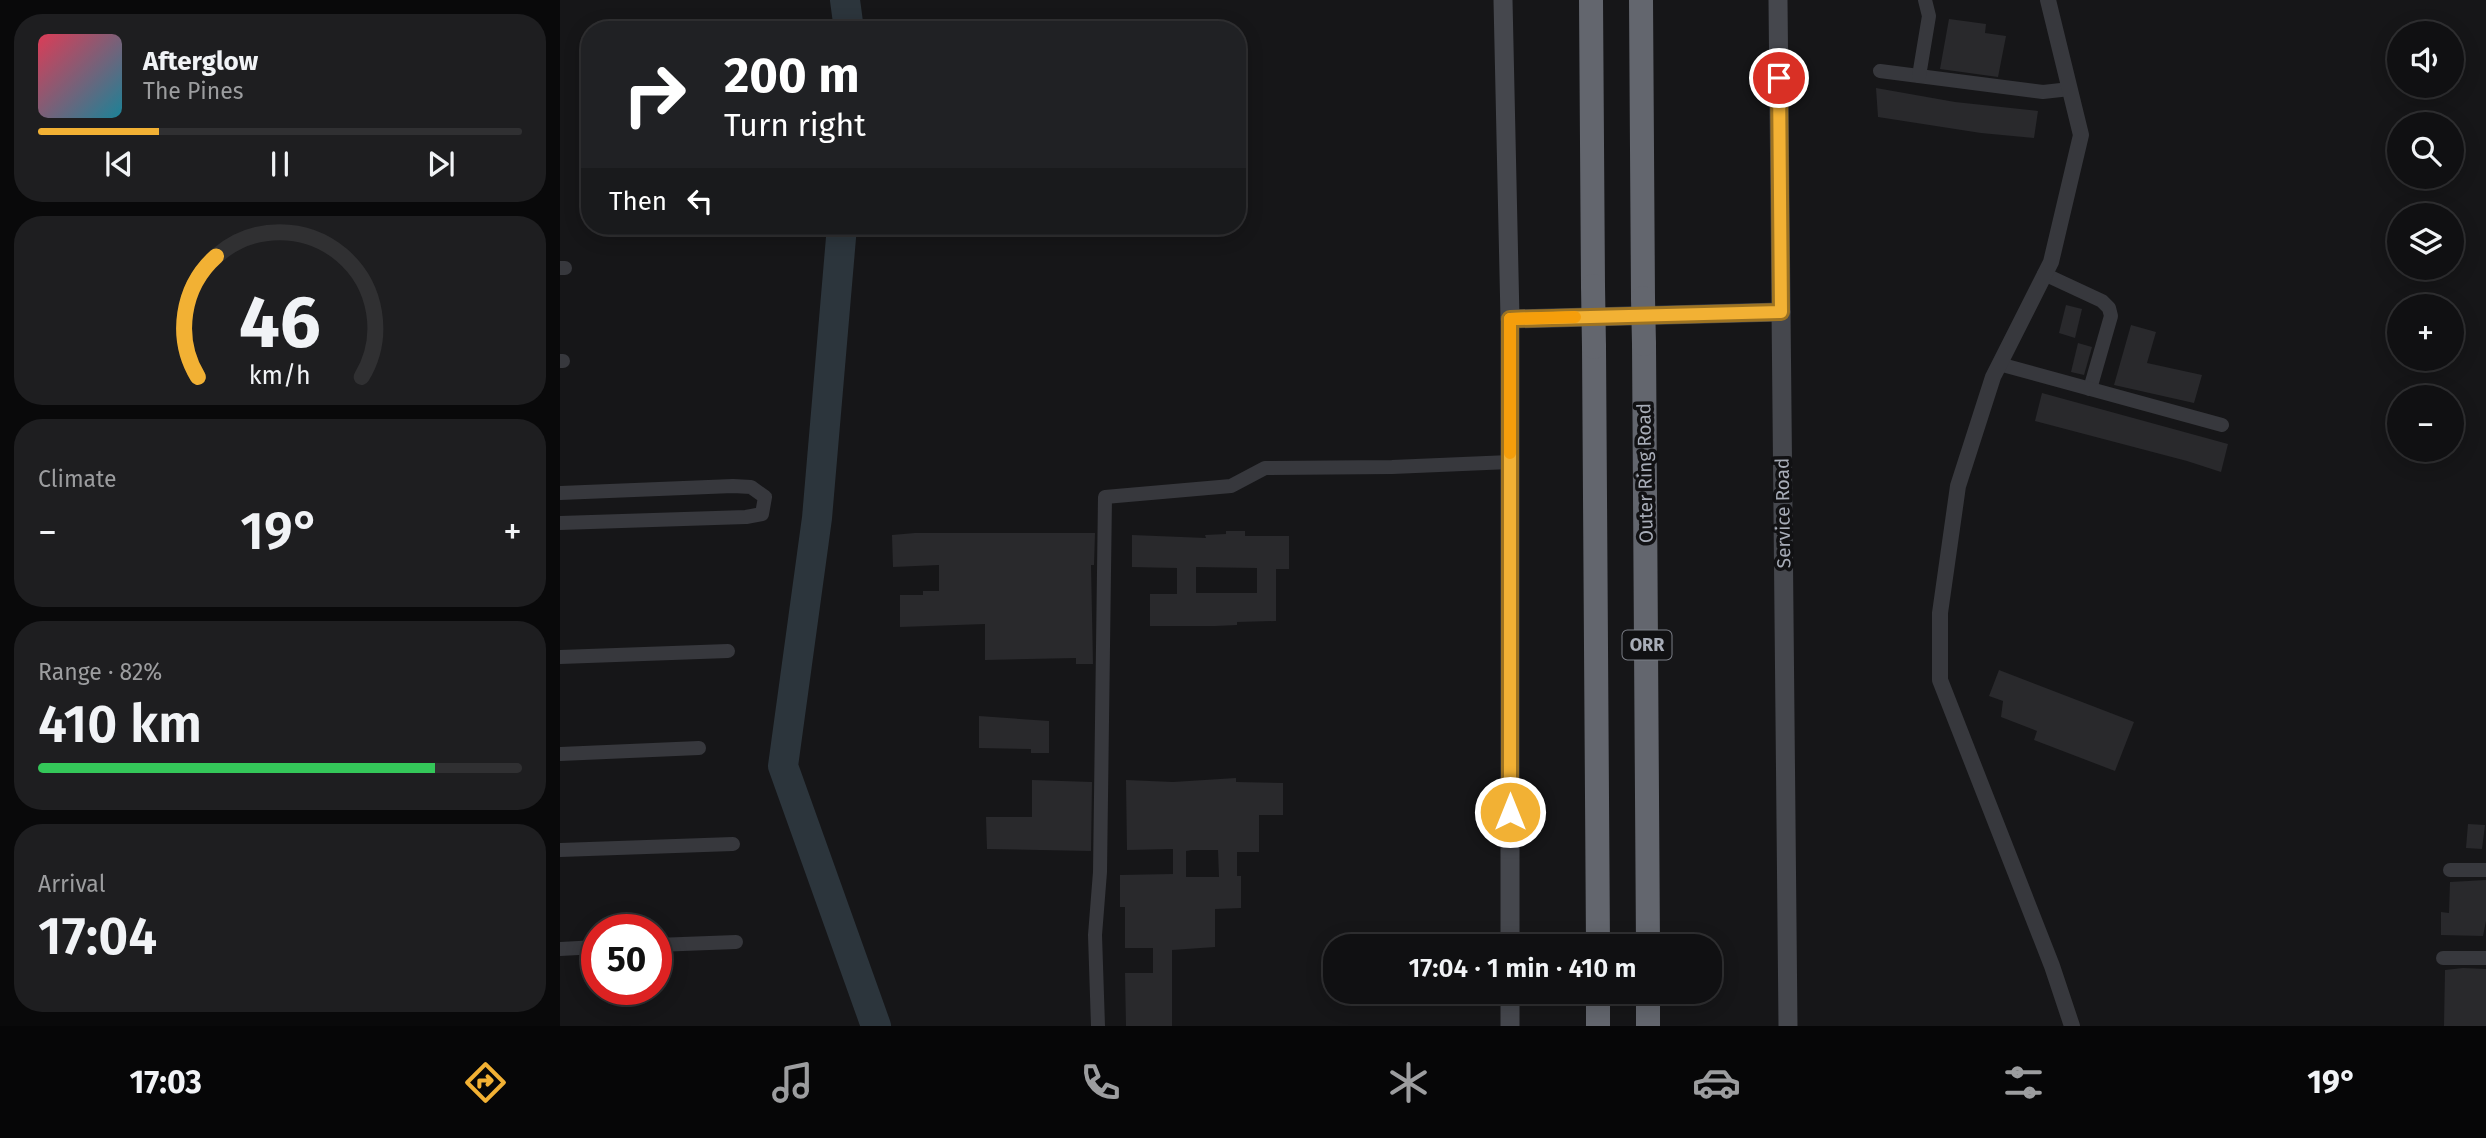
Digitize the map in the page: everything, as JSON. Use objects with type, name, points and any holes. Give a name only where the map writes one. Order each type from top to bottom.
[{"type":"highway","name":"ORR","points":[[1591,0],[1598,934]]},
{"type":"highway","name":"Outer Ring Road","points":[[1641,0],[1648,934]]},
{"type":"highway","points":[[1598,1004],[1598,1026]]},
{"type":"highway","points":[[1648,1004],[1648,1026]]},
{"type":"main road","points":[[1503,0],[1510,319],[1510,934]]},
{"type":"main road","name":"Service Road","points":[[1778,0],[1788,1026]]},
{"type":"main road","points":[[1510,319],[1781,312]]},
{"type":"main road","points":[[1510,1004],[1510,1026]]},
{"type":"street","points":[[1919,76],[1929,16],[1926,0]]},
{"type":"street","points":[[2048,0],[2081,135],[2050,262],[1999,364],[1958,486],[1940,612],[1940,680],[2052,966],[2072,1026]]},
{"type":"street","points":[[1880,71],[2043,92],[2070,89]]},
{"type":"street","points":[[2044,274],[2102,301],[2109,308],[2111,316],[2090,389]]},
{"type":"street","points":[[1999,364],[2222,425]]},
{"type":"street","points":[[1098,1026],[1095,935],[1100,872],[1105,497],[1231,486],[1265,468],[1392,467],[1510,462]]},
{"type":"street","points":[[560,494],[733,486],[751,487],[765,498],[762,514],[746,517],[560,523]]},
{"type":"street","points":[[560,657],[728,652]]},
{"type":"street","points":[[560,754],[699,748]]},
{"type":"street","points":[[560,850],[733,844]]},
{"type":"street","points":[[2450,870],[2486,870]]},
{"type":"street","points":[[672,945],[736,943]]},
{"type":"street","points":[[560,949],[581,948]]},
{"type":"street","points":[[2443,958],[2486,958]]},
{"type":"building","points":[[1949,19],[1986,24],[1985,33],[2006,36],[1998,77],[1940,69]]},
{"type":"building","points":[[1876,88],[1955,102],[2038,111],[2034,138],[1981,133],[1878,117]]},
{"type":"building","points":[[2066,305],[2082,309],[2075,338],[2059,333]]},
{"type":"building","points":[[2131,325],[2156,332],[2147,363],[2202,375],[2194,403],[2114,385]]},
{"type":"building","points":[[2078,343],[2092,347],[2084,375],[2071,372]]},
{"type":"building","points":[[2042,393],[2228,444],[2221,472],[2035,421]]},
{"type":"building","points":[[1226,531],[1245,531],[1245,536],[1289,536],[1289,569],[1276,569],[1276,621],[1237,622],[1237,625],[1215,626],[1150,626],[1150,594],[1177,594],[1177,568],[1132,567],[1132,535],[1206,538],[1205,535],[1226,534]],"holes":[[[1196,567],[1257,568],[1257,593],[1196,593]]]},
{"type":"building","points":[[1095,533],[1094,565],[1091,565],[1093,664],[1076,664],[1076,658],[985,660],[985,624],[900,627],[900,595],[923,595],[923,591],[939,591],[939,565],[893,567],[892,535]]},
{"type":"building","points":[[1999,670],[2134,722],[2115,771],[2034,740],[2037,731],[2001,717],[2003,701],[1989,696]]},
{"type":"building","points":[[979,716],[1049,721],[1049,753],[1031,753],[1031,749],[979,748]]},
{"type":"building","points":[[1236,778],[1236,782],[1283,783],[1283,815],[1259,815],[1259,852],[1237,852],[1237,876],[1241,876],[1241,908],[1215,909],[1215,947],[1172,950],[1172,1026],[1126,1026],[1125,973],[1153,973],[1153,948],[1125,948],[1125,907],[1120,907],[1120,875],[1173,874],[1173,849],[1127,850],[1126,780],[1173,782]],"holes":[[[1218,850],[1219,877],[1186,877],[1186,851]]]},
{"type":"building","points":[[1032,780],[1092,782],[1091,851],[987,849],[986,817],[1032,817]]},
{"type":"building","points":[[2468,824],[2485,825],[2482,849],[2466,848]]},
{"type":"building","points":[[2486,880],[2486,921],[2483,936],[2441,935],[2441,912],[2449,913],[2450,882]]},
{"type":"building","points":[[2486,969],[2486,1026],[2444,1026],[2445,970]]},
{"type":"waterway","points":[[845,0],[848,21]]},
{"type":"waterway","points":[[841,235],[817,518],[783,766],[876,1026]]},
{"type":"slow traffic","points":[[1510,453],[1510,319],[1575,317]]},
{"type":"route","points":[[1510,812],[1510,319],[1781,312],[1779,78]]}]
